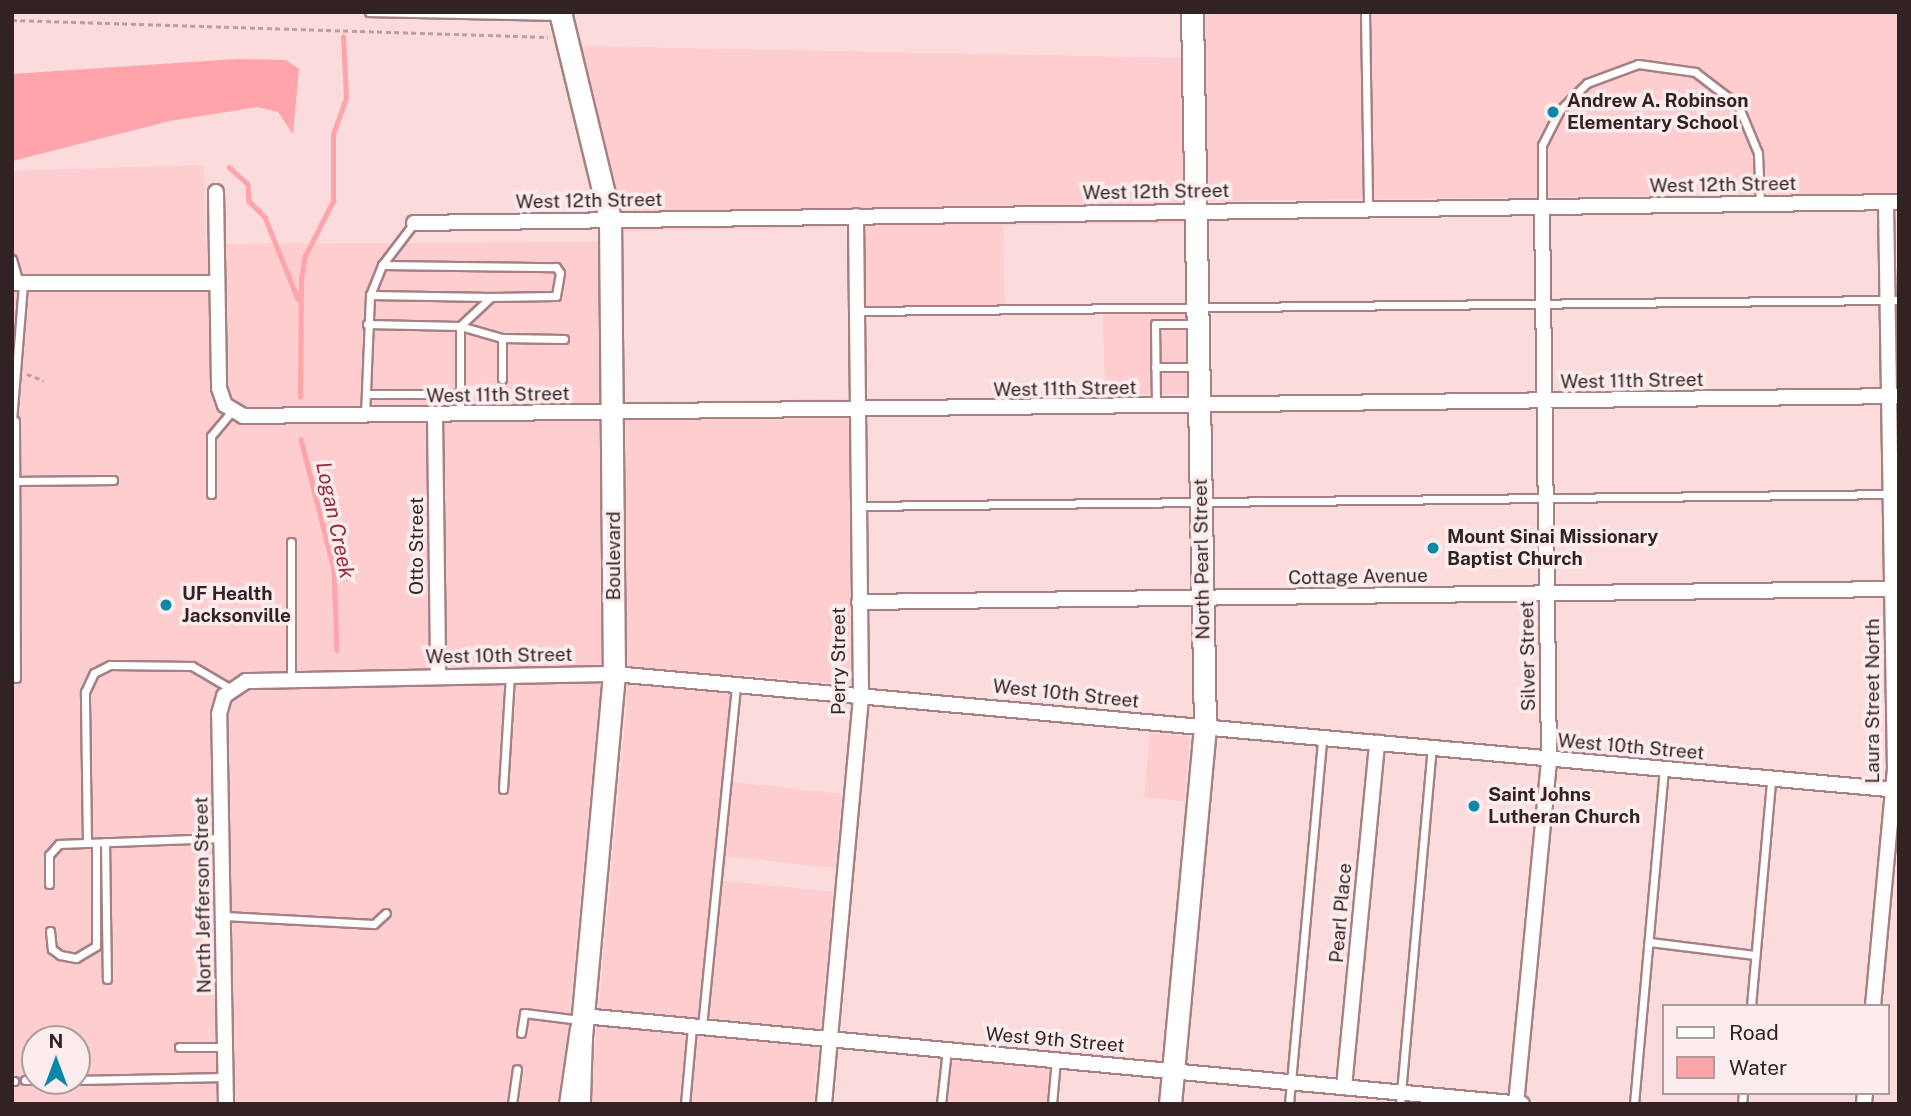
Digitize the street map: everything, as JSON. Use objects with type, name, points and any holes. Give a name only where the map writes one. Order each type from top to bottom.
[{"type":"main road","name":"North Pearl Street","points":[[1170,1104],[1205,728],[1200,316],[1192,12]]},
{"type":"main road","name":"Boulevard","points":[[561,14],[564,37],[610,219],[614,674],[575,1104]]},
{"type":"street","points":[[216,192],[219,388],[232,411]]},
{"type":"street","name":"West 12th Street","points":[[414,223],[1892,202]]},
{"type":"street","name":"Laura Street North","points":[[1873,1004],[1896,790],[1892,202]]},
{"type":"street","name":"Silver Street","points":[[1516,1103],[1549,759],[1542,207]]},
{"type":"street","name":"Perry Street","points":[[824,1104],[861,695],[856,216]]},
{"type":"street","points":[[18,283],[217,283]]},
{"type":"street","name":"West 11th Street","points":[[232,411],[256,417],[365,417],[1894,396]]},
{"type":"street","name":"Otto Street","points":[[435,415],[438,676]]},
{"type":"street","name":"Cottage Avenue","points":[[859,602],[1203,600],[1896,589]]},
{"type":"street","name":"West 10th Street","points":[[231,689],[246,681],[291,678],[614,674],[1896,790]]},
{"type":"street","name":"North Jefferson Street","points":[[226,1104],[219,714],[231,689]]},
{"type":"street","name":"Pearl Place","points":[[1344,1087],[1377,743]]},
{"type":"street","name":"West 9th Street","points":[[581,1018],[1173,1070],[1344,1087],[1400,1098],[1522,1104]]},
{"type":"lane","points":[[369,12],[561,14]]},
{"type":"lane","points":[[1365,12],[1368,209]]},
{"type":"lane","points":[[1542,207],[1541,163],[1551,124],[1587,83],[1638,64],[1670,64],[1715,83],[1738,105],[1758,153],[1760,204]]},
{"type":"lane","points":[[365,417],[370,295],[382,264],[414,223]]},
{"type":"lane","points":[[12,259],[18,283],[14,421],[16,678]]},
{"type":"lane","points":[[370,295],[556,296],[560,272],[556,267],[382,264]]},
{"type":"lane","points":[[460,414],[460,326],[491,297]]},
{"type":"lane","points":[[858,311],[1200,316],[1543,304],[1893,300]]},
{"type":"lane","points":[[1156,407],[1155,324],[1200,316]]},
{"type":"lane","points":[[367,324],[460,326],[502,338],[564,339]]},
{"type":"lane","points":[[502,338],[502,379]]},
{"type":"lane","points":[[1155,367],[1200,367]]},
{"type":"lane","points":[[366,394],[459,394]]},
{"type":"lane","points":[[211,494],[211,436],[232,411]]},
{"type":"lane","points":[[15,481],[113,480]]},
{"type":"lane","points":[[858,506],[1895,494]]},
{"type":"lane","points":[[291,542],[291,678]]},
{"type":"lane","points":[[87,843],[85,692],[94,673],[110,665],[192,666],[231,689]]},
{"type":"lane","points":[[503,789],[510,675]]},
{"type":"lane","points":[[685,1104],[697,1027],[736,685]]},
{"type":"lane","points":[[1289,1104],[1322,737]]},
{"type":"lane","points":[[1400,1098],[1432,748]]},
{"type":"lane","points":[[1634,1104],[1664,770]]},
{"type":"lane","points":[[1751,1004],[1771,780]]},
{"type":"lane","points":[[49,884],[49,855],[59,844],[220,838]]},
{"type":"lane","points":[[105,842],[107,979]]},
{"type":"lane","points":[[50,931],[52,949],[61,956],[89,955],[96,946],[96,843]]},
{"type":"lane","points":[[224,916],[374,924],[386,913]]},
{"type":"lane","points":[[1649,942],[1755,955]]},
{"type":"lane","points":[[522,1033],[524,1013],[581,1018]]},
{"type":"lane","points":[[564,1104],[569,1037],[581,1018]]},
{"type":"lane","points":[[581,1018],[591,1041],[586,1104]]},
{"type":"lane","points":[[179,1047],[225,1047]]},
{"type":"lane","points":[[941,1104],[947,1049]]},
{"type":"lane","points":[[1052,1104],[1056,1059]]},
{"type":"lane","points":[[512,1104],[517,1069]]},
{"type":"lane","points":[[91,1080],[226,1077]]},
{"type":"path","points":[[12,20],[564,37]]},
{"type":"path","points":[[16,370],[44,381]]},
{"type":"shaded area","name":"Andrew A. Robinson Elementary School","points":[[1202,12],[1899,12],[1899,193],[1209,201]]},
{"type":"shaded area","points":[[574,46],[1186,58],[1187,223],[1003,225],[1005,314],[849,315],[848,227],[621,231],[617,191]]},
{"type":"shaded area","points":[[204,165],[205,244],[601,242],[603,656],[561,1104],[12,1104],[12,171]]},
{"type":"shaded area","points":[[1189,305],[1190,394],[1105,395],[1103,307]]},
{"type":"shaded area","points":[[849,399],[850,685],[742,675],[733,782],[842,794],[835,868],[727,856],[724,881],[833,892],[813,1104],[590,1104],[627,700],[624,402]]},
{"type":"shaded area","points":[[1150,733],[1190,737],[1184,801],[1144,797]]},
{"type":"shaded area","points":[[949,1059],[1061,1069],[1058,1104],[945,1104]]},
{"type":"water","points":[[237,59],[286,60],[299,69],[293,134],[278,112],[257,107],[170,121],[12,161],[12,74]]},
{"type":"waterway","name":"Logan Creek","points":[[300,397],[301,280],[305,256],[333,201],[333,134],[346,98],[343,37]]},
{"type":"waterway","points":[[229,167],[248,184],[249,201],[265,217],[298,299]]},
{"type":"waterway","name":"Logan Creek","points":[[301,439],[334,569],[337,650]]},
{"type":"place","name":"Andrew A. Robinson Elementary School","points":[[1553,112]]},
{"type":"place","name":"Mount Sinai Missionary Baptist Church","points":[[1433,548]]},
{"type":"place","name":"UF Health Jacksonville","points":[[166,605]]},
{"type":"place","name":"Saint Johns Lutheran Church","points":[[1474,806]]}]
